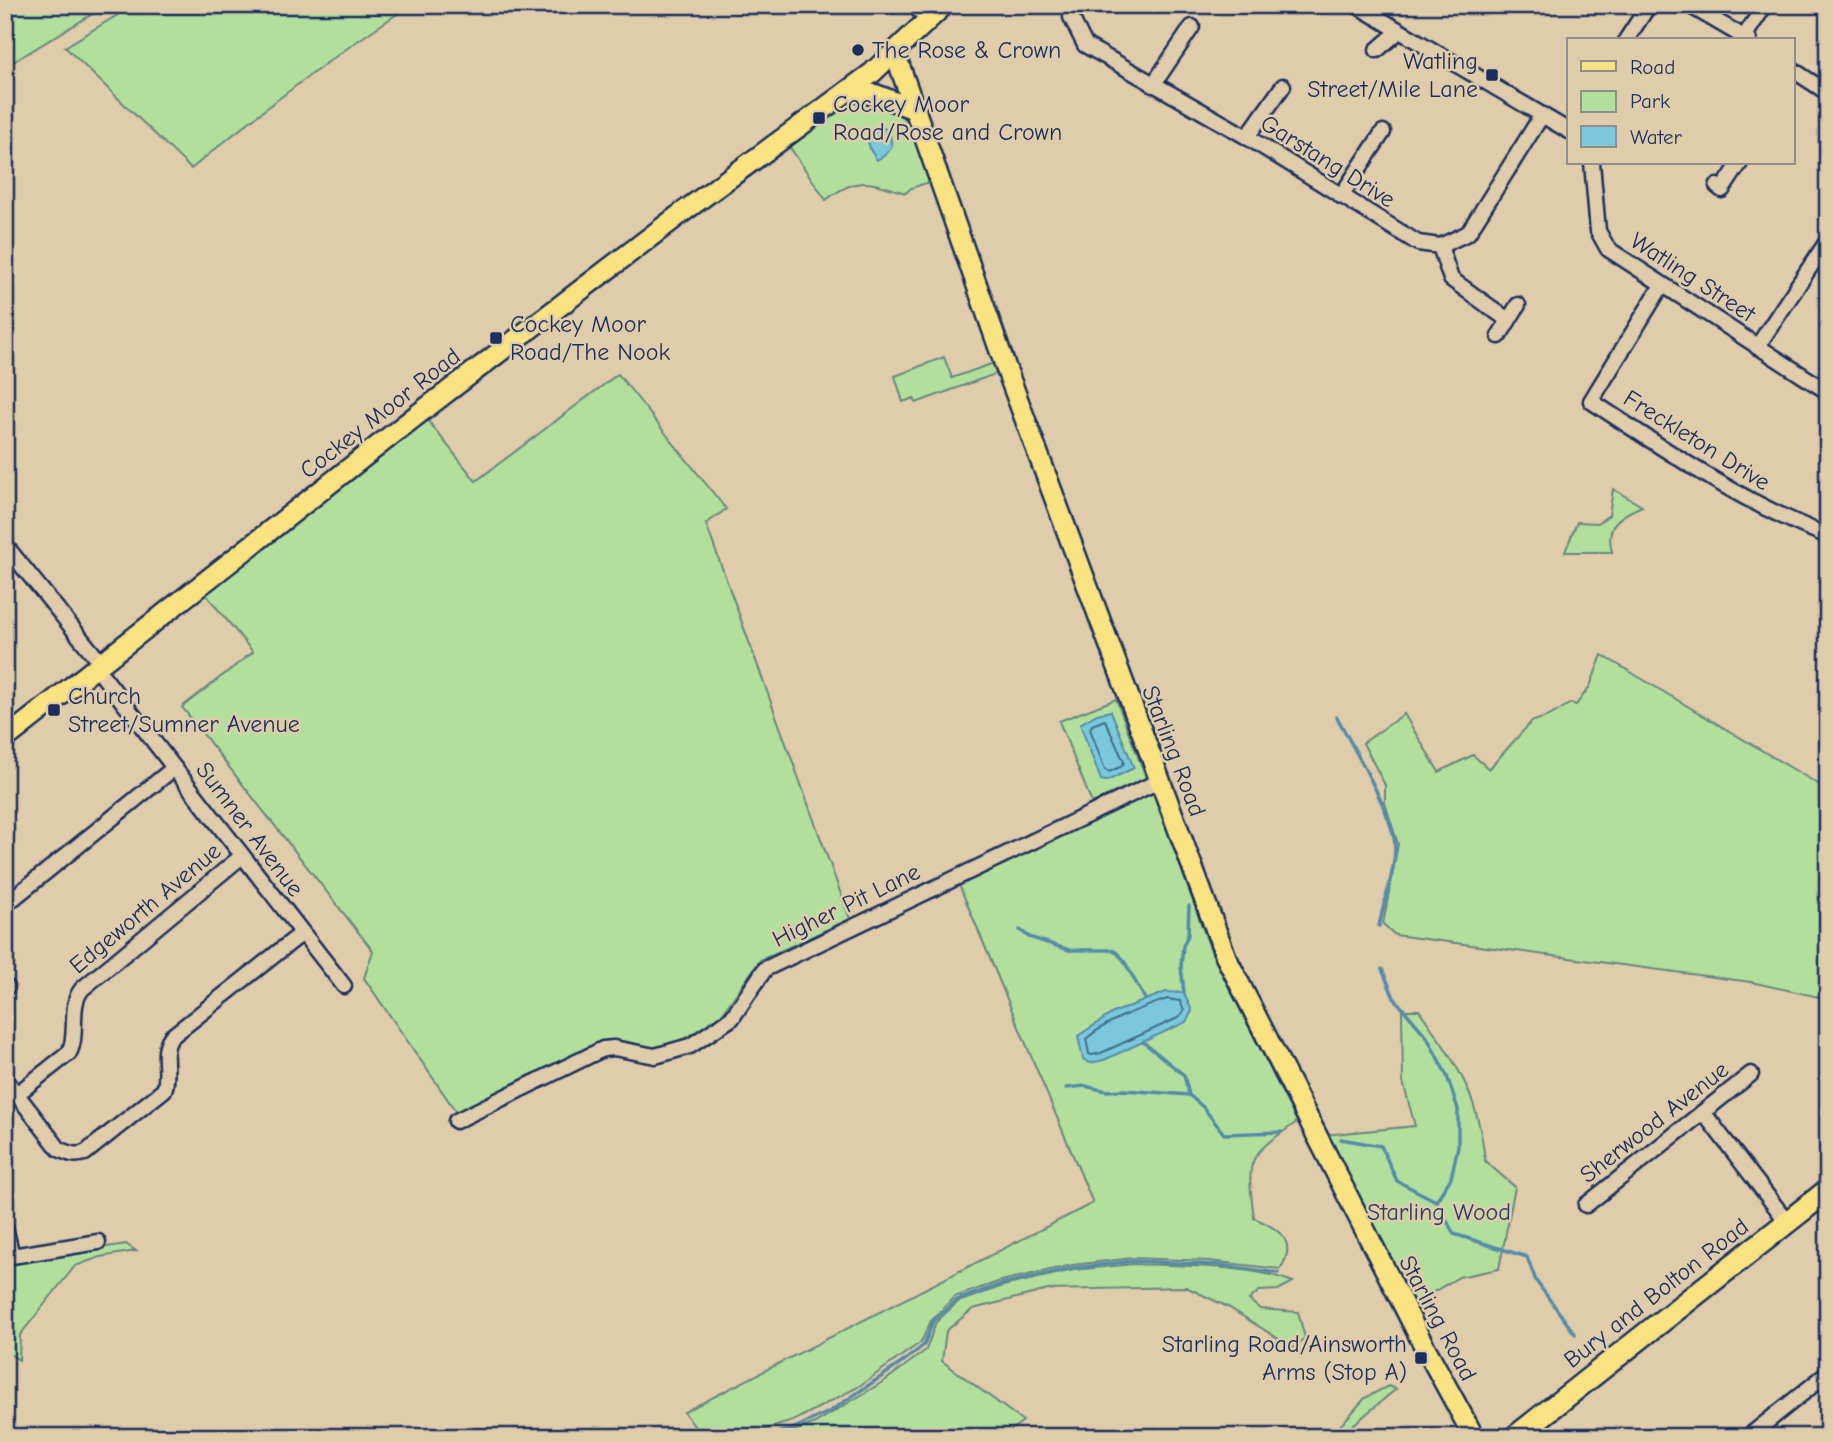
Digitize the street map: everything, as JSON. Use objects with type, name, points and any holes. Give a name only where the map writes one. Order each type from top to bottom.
[{"type":"highway","name":"Bury and Bolton Road","points":[[1515,1437],[1828,1190]]},
{"type":"main road","name":"Cockey Moor Road","points":[[5,738],[561,305],[849,90],[895,53],[944,5]]},
{"type":"main road","name":"Starling Road","points":[[895,53],[1006,368],[1226,957],[1420,1338],[1474,1437]]},
{"type":"main road","points":[[849,90],[877,95],[916,110]]},
{"type":"street","points":[[912,5],[930,19]]},
{"type":"street","name":"Garstang Drive","points":[[1074,5],[1071,17],[1085,45],[1247,137],[1418,243],[1440,246]]},
{"type":"street","points":[[1356,5],[1567,130]]},
{"type":"street","points":[[1627,38],[1649,5]]},
{"type":"street","points":[[1689,5],[1744,38]]},
{"type":"street","points":[[1747,38],[1765,5]]},
{"type":"street","points":[[1153,85],[1192,27]]},
{"type":"street","points":[[1377,50],[1399,32]]},
{"type":"street","points":[[1795,75],[1828,93]]},
{"type":"street","points":[[1247,137],[1282,85]]},
{"type":"street","points":[[1508,320],[1451,279],[1440,246],[1468,233],[1542,116]]},
{"type":"street","points":[[1341,196],[1383,132]]},
{"type":"street","name":"Watling Street","points":[[1592,164],[1598,231],[1608,249],[1828,392]]},
{"type":"street","points":[[1717,186],[1722,190],[1739,164]]},
{"type":"street","points":[[1758,347],[1828,240]]},
{"type":"street","name":"Freckleton Drive","points":[[1662,285],[1591,401],[1717,483],[1781,518],[1828,536]]},
{"type":"street","points":[[1499,336],[1518,306]]},
{"type":"street","name":"Sumner Avenue","points":[[5,545],[301,934],[344,986]]},
{"type":"street","points":[[5,905],[174,768]]},
{"type":"street","name":"Higher Pit Lane","points":[[456,1121],[603,1049],[614,1048],[655,1056],[690,1046],[732,1018],[765,969],[1159,781]]},
{"type":"street","name":"Edgeworth Avenue","points":[[10,1089],[69,1053],[73,1044],[76,1001],[82,989],[242,856]]},
{"type":"street","points":[[10,1089],[59,1149],[67,1154],[85,1153],[164,1090],[166,1047],[171,1037],[301,934]]},
{"type":"street","name":"Sherwood Avenue","points":[[1586,1205],[1751,1074]]},
{"type":"street","points":[[1703,1112],[1788,1223]]},
{"type":"street","points":[[5,1227],[12,1256],[98,1242]]},
{"type":"street","points":[[1748,1437],[1828,1373]]},
{"type":"green space","points":[[5,5],[107,5],[5,67]]},
{"type":"green space","points":[[134,5],[411,5],[299,84],[191,169],[65,47]]},
{"type":"green space","points":[[858,100],[888,107],[903,117],[918,143],[929,182],[911,188],[906,193],[874,184],[856,184],[826,200],[787,143],[846,104]]},
{"type":"green space","points":[[944,357],[952,378],[994,363],[998,373],[916,403],[914,398],[903,402],[895,376]]},
{"type":"green space","points":[[618,374],[726,509],[706,524],[850,919],[760,960],[719,1018],[693,1037],[656,1051],[614,1042],[596,1044],[457,1113],[364,978],[373,951],[182,707],[253,652],[203,591],[425,417],[476,481]]},
{"type":"green space","points":[[1613,489],[1642,506],[1615,523],[1610,535],[1612,552],[1565,552],[1577,522],[1598,523],[1609,515]]},
{"type":"green space","points":[[1602,655],[1828,790],[1828,999],[1751,982],[1395,935],[1383,924],[1398,844],[1385,803],[1385,785],[1363,743],[1404,714],[1439,772],[1473,755],[1489,769],[1531,722],[1551,715],[1571,703],[1576,705],[1590,686]]},
{"type":"green space","points":[[1116,699],[1146,778],[1092,803],[1059,721]]},
{"type":"green space","points":[[1152,788],[1212,954],[1297,1122],[1259,1151],[1251,1170],[1254,1218],[1278,1231],[1286,1243],[1287,1251],[1280,1269],[1209,1261],[1133,1258],[1072,1265],[1001,1281],[954,1297],[931,1321],[921,1342],[858,1387],[793,1421],[756,1432],[752,1437],[702,1437],[684,1412],[1093,1203],[957,880]]},
{"type":"green space","name":"Starling Wood","points":[[1402,1010],[1419,1010],[1455,1064],[1477,1116],[1485,1161],[1515,1187],[1499,1269],[1459,1277],[1411,1305],[1323,1135],[1415,1126],[1403,1082]]},
{"type":"green space","points":[[126,1244],[136,1251],[100,1257],[75,1266],[20,1335],[19,1360],[5,1351],[5,1263]]},
{"type":"green space","points":[[1134,1264],[1237,1269],[1293,1282],[1278,1290],[1259,1291],[1249,1300],[1260,1309],[1298,1312],[1305,1338],[1293,1348],[1228,1307],[1186,1287],[1048,1290],[973,1309],[946,1331],[942,1361],[1023,1421],[1002,1437],[773,1437],[815,1423],[886,1380],[926,1350],[936,1322],[958,1302],[1003,1286],[1074,1270]]},
{"type":"green space","points":[[1388,1386],[1396,1389],[1341,1437],[1330,1437],[1365,1398]]},
{"type":"water","points":[[880,127],[889,130],[892,147],[877,160],[867,138]]},
{"type":"water","points":[[1111,711],[1134,768],[1107,781],[1101,780],[1080,724],[1097,714]]},
{"type":"water","points":[[1166,992],[1184,993],[1192,1011],[1186,1022],[1104,1060],[1090,1063],[1083,1059],[1078,1036],[1113,1013]]},
{"type":"waterway","points":[[1337,717],[1380,799],[1393,833],[1393,866],[1379,926]]},
{"type":"waterway","points":[[1184,993],[1181,966],[1183,946],[1188,935],[1189,906]]},
{"type":"waterway","points":[[1020,930],[1029,937],[1069,950],[1114,950],[1123,959],[1145,999]]},
{"type":"waterway","points":[[1382,969],[1394,998],[1427,1037],[1447,1076],[1458,1109],[1458,1147],[1451,1178],[1436,1201]]},
{"type":"waterway","points":[[1143,1042],[1184,1075],[1189,1095]]},
{"type":"waterway","points":[[1066,1088],[1085,1086],[1107,1091],[1189,1095],[1203,1107],[1224,1134],[1281,1132]]},
{"type":"waterway","points":[[1341,1139],[1381,1146],[1397,1181],[1436,1201],[1454,1234],[1527,1257],[1536,1281],[1575,1334]]},
{"type":"waterway","points":[[762,1437],[792,1429],[829,1412],[924,1345],[933,1321],[957,1300],[1002,1284],[1073,1268],[1134,1261],[1219,1265],[1278,1273]]},
{"type":"place","name":"The Rose & Crown","points":[[858,50]]},
{"type":"place","name":"Watling Street/Mile Lane","points":[[1492,75]]},
{"type":"place","name":"Cockey Moor Road/Rose and Crown","points":[[819,118]]},
{"type":"place","name":"Cockey Moor Road/The Nook","points":[[496,338]]},
{"type":"place","name":"Church Street/Sumner Avenue","points":[[54,710]]},
{"type":"place","name":"Starling Road/Ainsworth Arms (Stop A)","points":[[1421,1358]]}]
